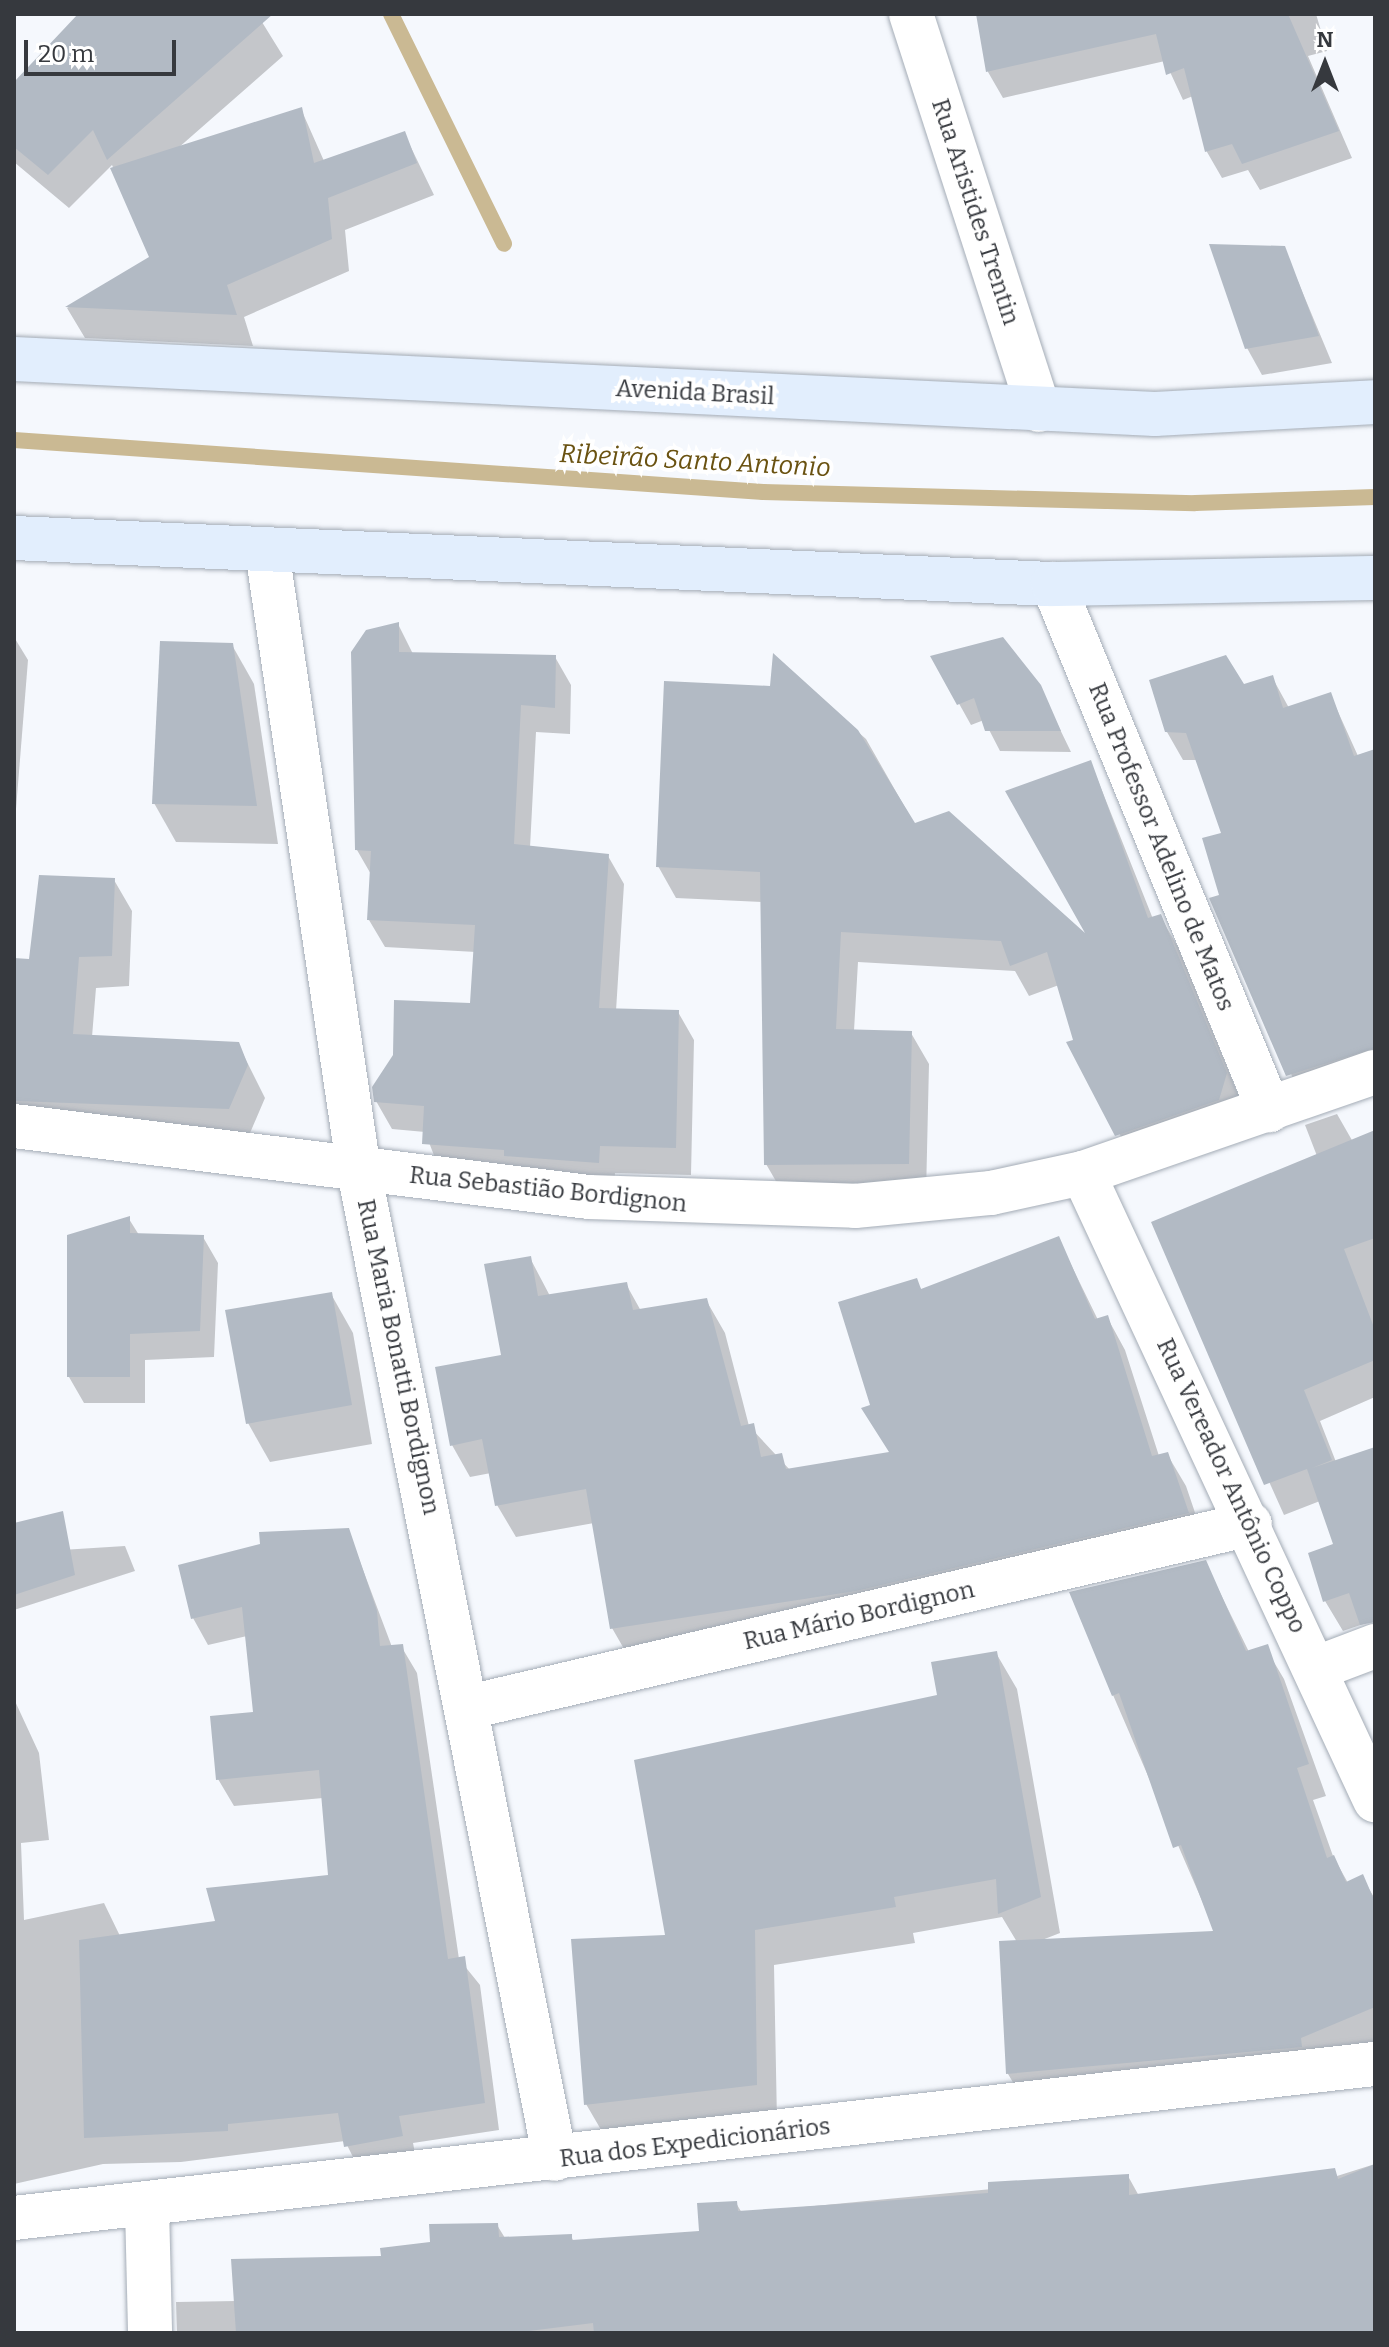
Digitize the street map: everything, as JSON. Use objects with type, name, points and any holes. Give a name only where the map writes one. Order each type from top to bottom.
[{"type":"main road","name":"Avenida Brasil","points":[[14,359],[1039,410],[1247,412],[1375,402]]},
{"type":"main road","points":[[14,538],[1053,584],[1375,578]]},
{"type":"street","name":"Rua Aristides Trentin","points":[[911,14],[1039,410]]},
{"type":"street","name":"Rua Maria Bonatti Bordignon","points":[[267,551],[359,1171],[469,1707],[555,2159]]},
{"type":"street","name":"Rua Professor Adelino de Matos","points":[[1053,584],[1269,1110]]},
{"type":"street","name":"Rua Sebastião Bordignon","points":[[14,1126],[359,1171],[741,1207],[933,1200],[1083,1173],[1375,1072]]},
{"type":"street","name":"Rua Vereador Antônio Coppo","points":[[1083,1173],[1250,1524],[1375,1800]]},
{"type":"street","name":"Rua Mário Bordignon","points":[[469,1707],[1250,1524]]},
{"type":"street","points":[[1317,1668],[1375,1646]]},
{"type":"street","name":"Rua dos Expedicionários","points":[[14,2218],[147,2207],[1375,2064]]},
{"type":"street","points":[[147,2207],[150,2333]]},
{"type":"building","points":[[78,14],[273,14],[107,160],[93,130],[48,175],[14,147],[14,82]]},
{"type":"building","points":[[976,14],[1288,14],[1339,131],[1242,164],[1232,144],[1205,152],[1184,68],[1166,75],[1156,34],[986,72]]},
{"type":"building","points":[[302,107],[314,163],[405,131],[417,163],[328,198],[332,239],[227,285],[237,315],[65,307],[149,257],[110,168]]},
{"type":"building","points":[[1209,244],[1285,246],[1319,336],[1245,349]]},
{"type":"building","points":[[399,622],[399,652],[556,655],[555,708],[521,705],[514,844],[609,854],[599,1008],[679,1010],[676,1148],[600,1146],[599,1163],[504,1156],[504,1150],[422,1144],[424,1106],[374,1102],[372,1087],[393,1055],[394,1000],[470,1003],[475,925],[367,920],[371,851],[355,850],[351,652],[366,630]]},
{"type":"building","points":[[1003,637],[1041,685],[1061,731],[985,731],[974,698],[957,705],[930,656]]},
{"type":"building","points":[[160,641],[233,643],[257,806],[152,804]]},
{"type":"building","points":[[773,653],[858,730],[915,823],[949,811],[1085,933],[1005,791],[1091,760],[1148,918],[1161,914],[1227,1073],[1219,1100],[1115,1136],[1066,1042],[1073,1040],[1047,952],[1010,966],[1001,941],[841,932],[836,1029],[912,1031],[909,1164],[764,1165],[760,872],[656,867],[664,681],[770,686]]},
{"type":"building","points":[[1226,655],[1244,684],[1273,675],[1283,708],[1331,692],[1354,756],[1375,749],[1375,1048],[1286,1076],[1209,898],[1219,895],[1202,838],[1221,833],[1186,733],[1165,732],[1149,680]]},
{"type":"building","points":[[39,875],[115,878],[112,956],[79,957],[73,1034],[239,1042],[248,1065],[229,1109],[16,1101],[14,958],[29,959]]},
{"type":"building","points":[[1375,1130],[1375,1238],[1344,1249],[1375,1330],[1375,1360],[1304,1390],[1332,1460],[1312,1468],[1375,1447],[1375,1622],[1360,1625],[1349,1593],[1323,1602],[1308,1553],[1333,1544],[1307,1469],[1264,1485],[1151,1222]]},
{"type":"building","points":[[130,1216],[130,1233],[204,1235],[200,1331],[130,1334],[130,1377],[67,1377],[67,1235]]},
{"type":"building","points":[[1059,1236],[1095,1319],[1108,1315],[1152,1456],[1168,1452],[1189,1513],[856,1591],[610,1629],[586,1489],[495,1506],[482,1439],[450,1446],[435,1367],[501,1355],[484,1264],[531,1256],[538,1296],[627,1282],[633,1310],[707,1298],[741,1426],[754,1423],[761,1457],[782,1453],[786,1469],[889,1452],[861,1408],[870,1405],[838,1302],[917,1278],[921,1289]]},
{"type":"building","points":[[332,1292],[352,1405],[246,1424],[225,1310]]},
{"type":"building","points":[[63,1511],[75,1575],[14,1595],[14,1523]]},
{"type":"building","points":[[349,1528],[377,1611],[380,1646],[403,1644],[448,1959],[465,1956],[485,2103],[399,2116],[403,2136],[344,2147],[338,2113],[228,2124],[228,2131],[84,2138],[79,1940],[215,1921],[206,1888],[328,1875],[319,1770],[216,1780],[210,1716],[253,1712],[242,1607],[191,1619],[178,1565],[260,1544],[259,1532]]},
{"type":"building","points":[[1206,1560],[1246,1651],[1268,1644],[1309,1764],[1297,1768],[1327,1858],[1334,1855],[1346,1882],[1363,1874],[1375,1902],[1375,2007],[1301,2038],[1302,2047],[1006,2074],[999,1941],[1213,1931],[1181,1845],[1173,1848],[1119,1693],[1112,1696],[1069,1592]]},
{"type":"building","points":[[997,1651],[1041,1897],[998,1914],[996,1879],[894,1897],[896,1907],[755,1930],[757,2085],[584,2105],[571,1939],[665,1935],[634,1760],[937,1695],[931,1662]]},
{"type":"building","points":[[1375,2164],[1375,2333],[594,2333],[593,2323],[513,2333],[236,2333],[231,2259],[381,2256],[380,2248],[430,2242],[429,2224],[498,2223],[499,2237],[572,2234],[572,2240],[699,2231],[697,2203],[737,2201],[738,2211],[988,2193],[988,2182],[1129,2174],[1129,2195],[1335,2168],[1338,2179]]},
{"type":"waterway","points":[[391,14],[504,244]]},
{"type":"waterway","name":"Ribeirão Santo Antonio","points":[[14,440],[763,492],[1195,503],[1375,497]]}]
